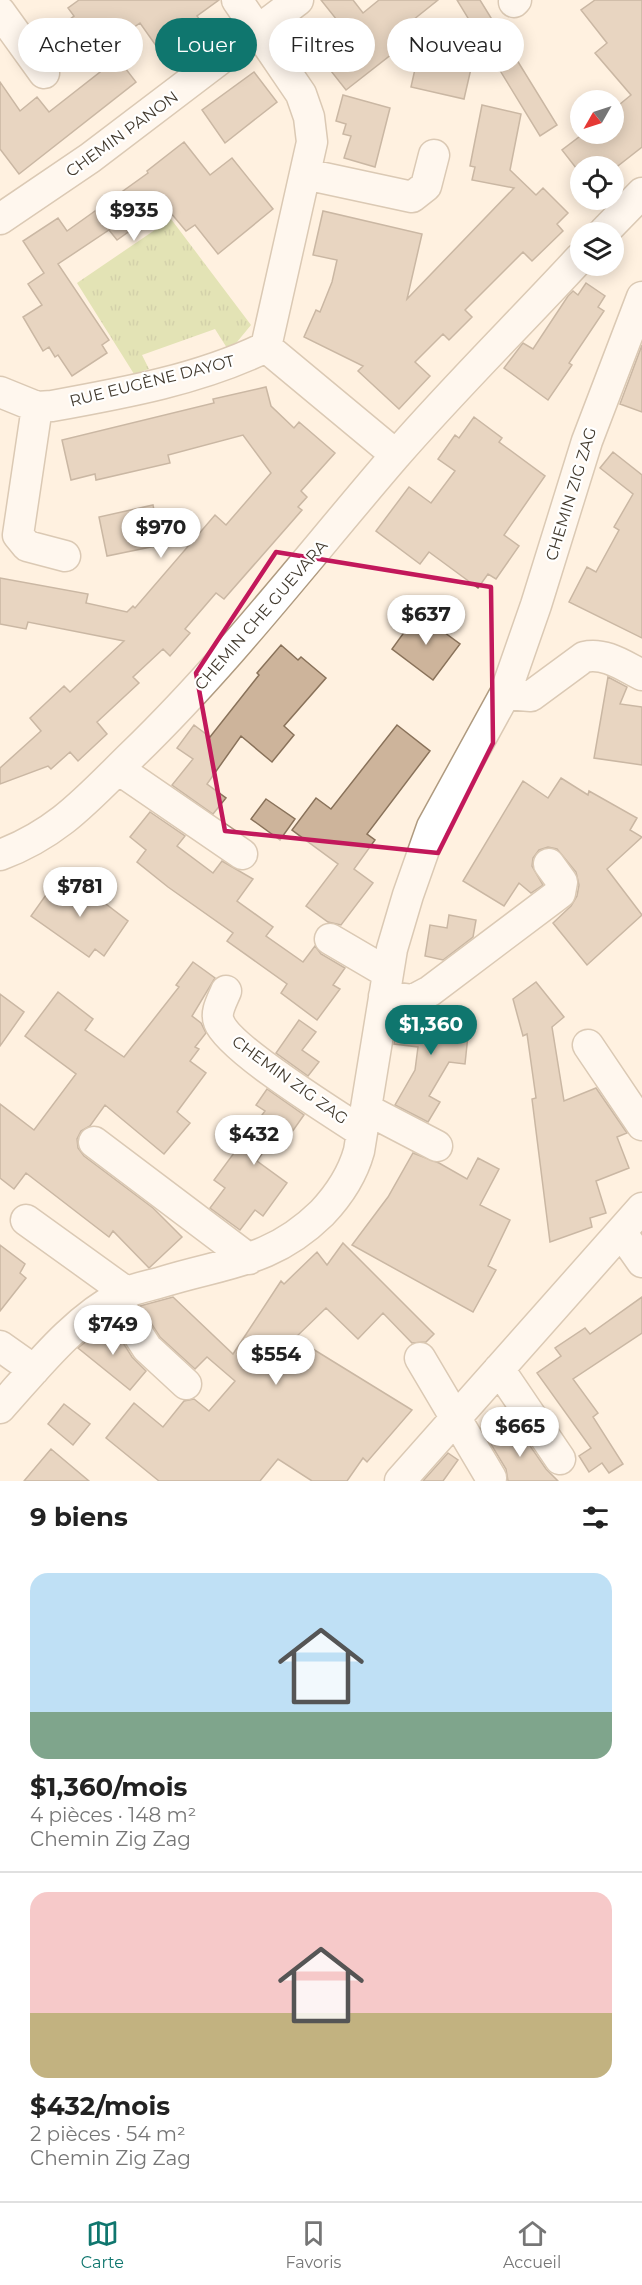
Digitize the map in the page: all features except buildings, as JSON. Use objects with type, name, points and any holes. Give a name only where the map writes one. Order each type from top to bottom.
[{"type":"street","points":[[237,0],[301,94],[309,117],[312,142],[267,347],[396,455]]},
{"type":"street","name":"CHEMIN PANON","points":[[0,219],[90,158],[259,32],[298,0]]},
{"type":"street","points":[[0,12],[44,74]]},
{"type":"street","points":[[306,174],[412,197],[426,186],[434,154]]},
{"type":"street","points":[[614,222],[642,193]]},
{"type":"street","name":"CHEMIN CHE GUEVARA","points":[[0,855],[25,845],[54,829],[118,769],[217,668],[396,455],[570,269]]},
{"type":"street","name":"CHEMIN ZIG ZAG","points":[[0,1408],[84,1320],[120,1295],[249,1259],[278,1248],[304,1230],[330,1204],[354,1169],[386,985],[408,895],[432,827],[505,694],[536,605],[587,441],[642,297]]},
{"type":"street","name":"RUE EUGÈNE DAYOT","points":[[0,392],[37,406],[92,399],[168,381],[245,358],[267,347]]},
{"type":"street","points":[[37,406],[18,535],[27,546],[65,556]]},
{"type":"street","points":[[505,694],[531,696],[584,657],[594,654],[605,656],[642,675]]},
{"type":"street","points":[[118,769],[242,854]]},
{"type":"street","points":[[330,939],[386,985],[413,1000],[430,991],[560,893],[562,882],[549,864]]},
{"type":"street","name":"CHEMIN ZIG ZAG","points":[[226,992],[219,1009],[219,1021],[228,1036],[301,1092],[364,1120],[437,1146]]},
{"type":"street","points":[[588,1045],[642,1125]]},
{"type":"street","points":[[94,1142],[249,1259]]},
{"type":"street","points":[[400,1481],[642,1208]]},
{"type":"street","points":[[26,1220],[120,1295],[147,1348],[186,1384]]},
{"type":"street","points":[[621,1232],[642,1262]]},
{"type":"street","points":[[0,1346],[34,1370]]},
{"type":"street","points":[[420,1358],[454,1420],[491,1478]]},
{"type":"street","points":[[493,1376],[511,1419]]},
{"type":"street","points":[[493,1376],[560,1459]]},
{"type":"highlighted area","points":[[276,552],[491,587],[493,743],[438,853],[225,831],[196,673]]},
{"type":"green space","points":[[171,219],[251,325],[237,342],[227,348],[215,329],[142,355],[149,369],[134,374],[77,283]]}]
